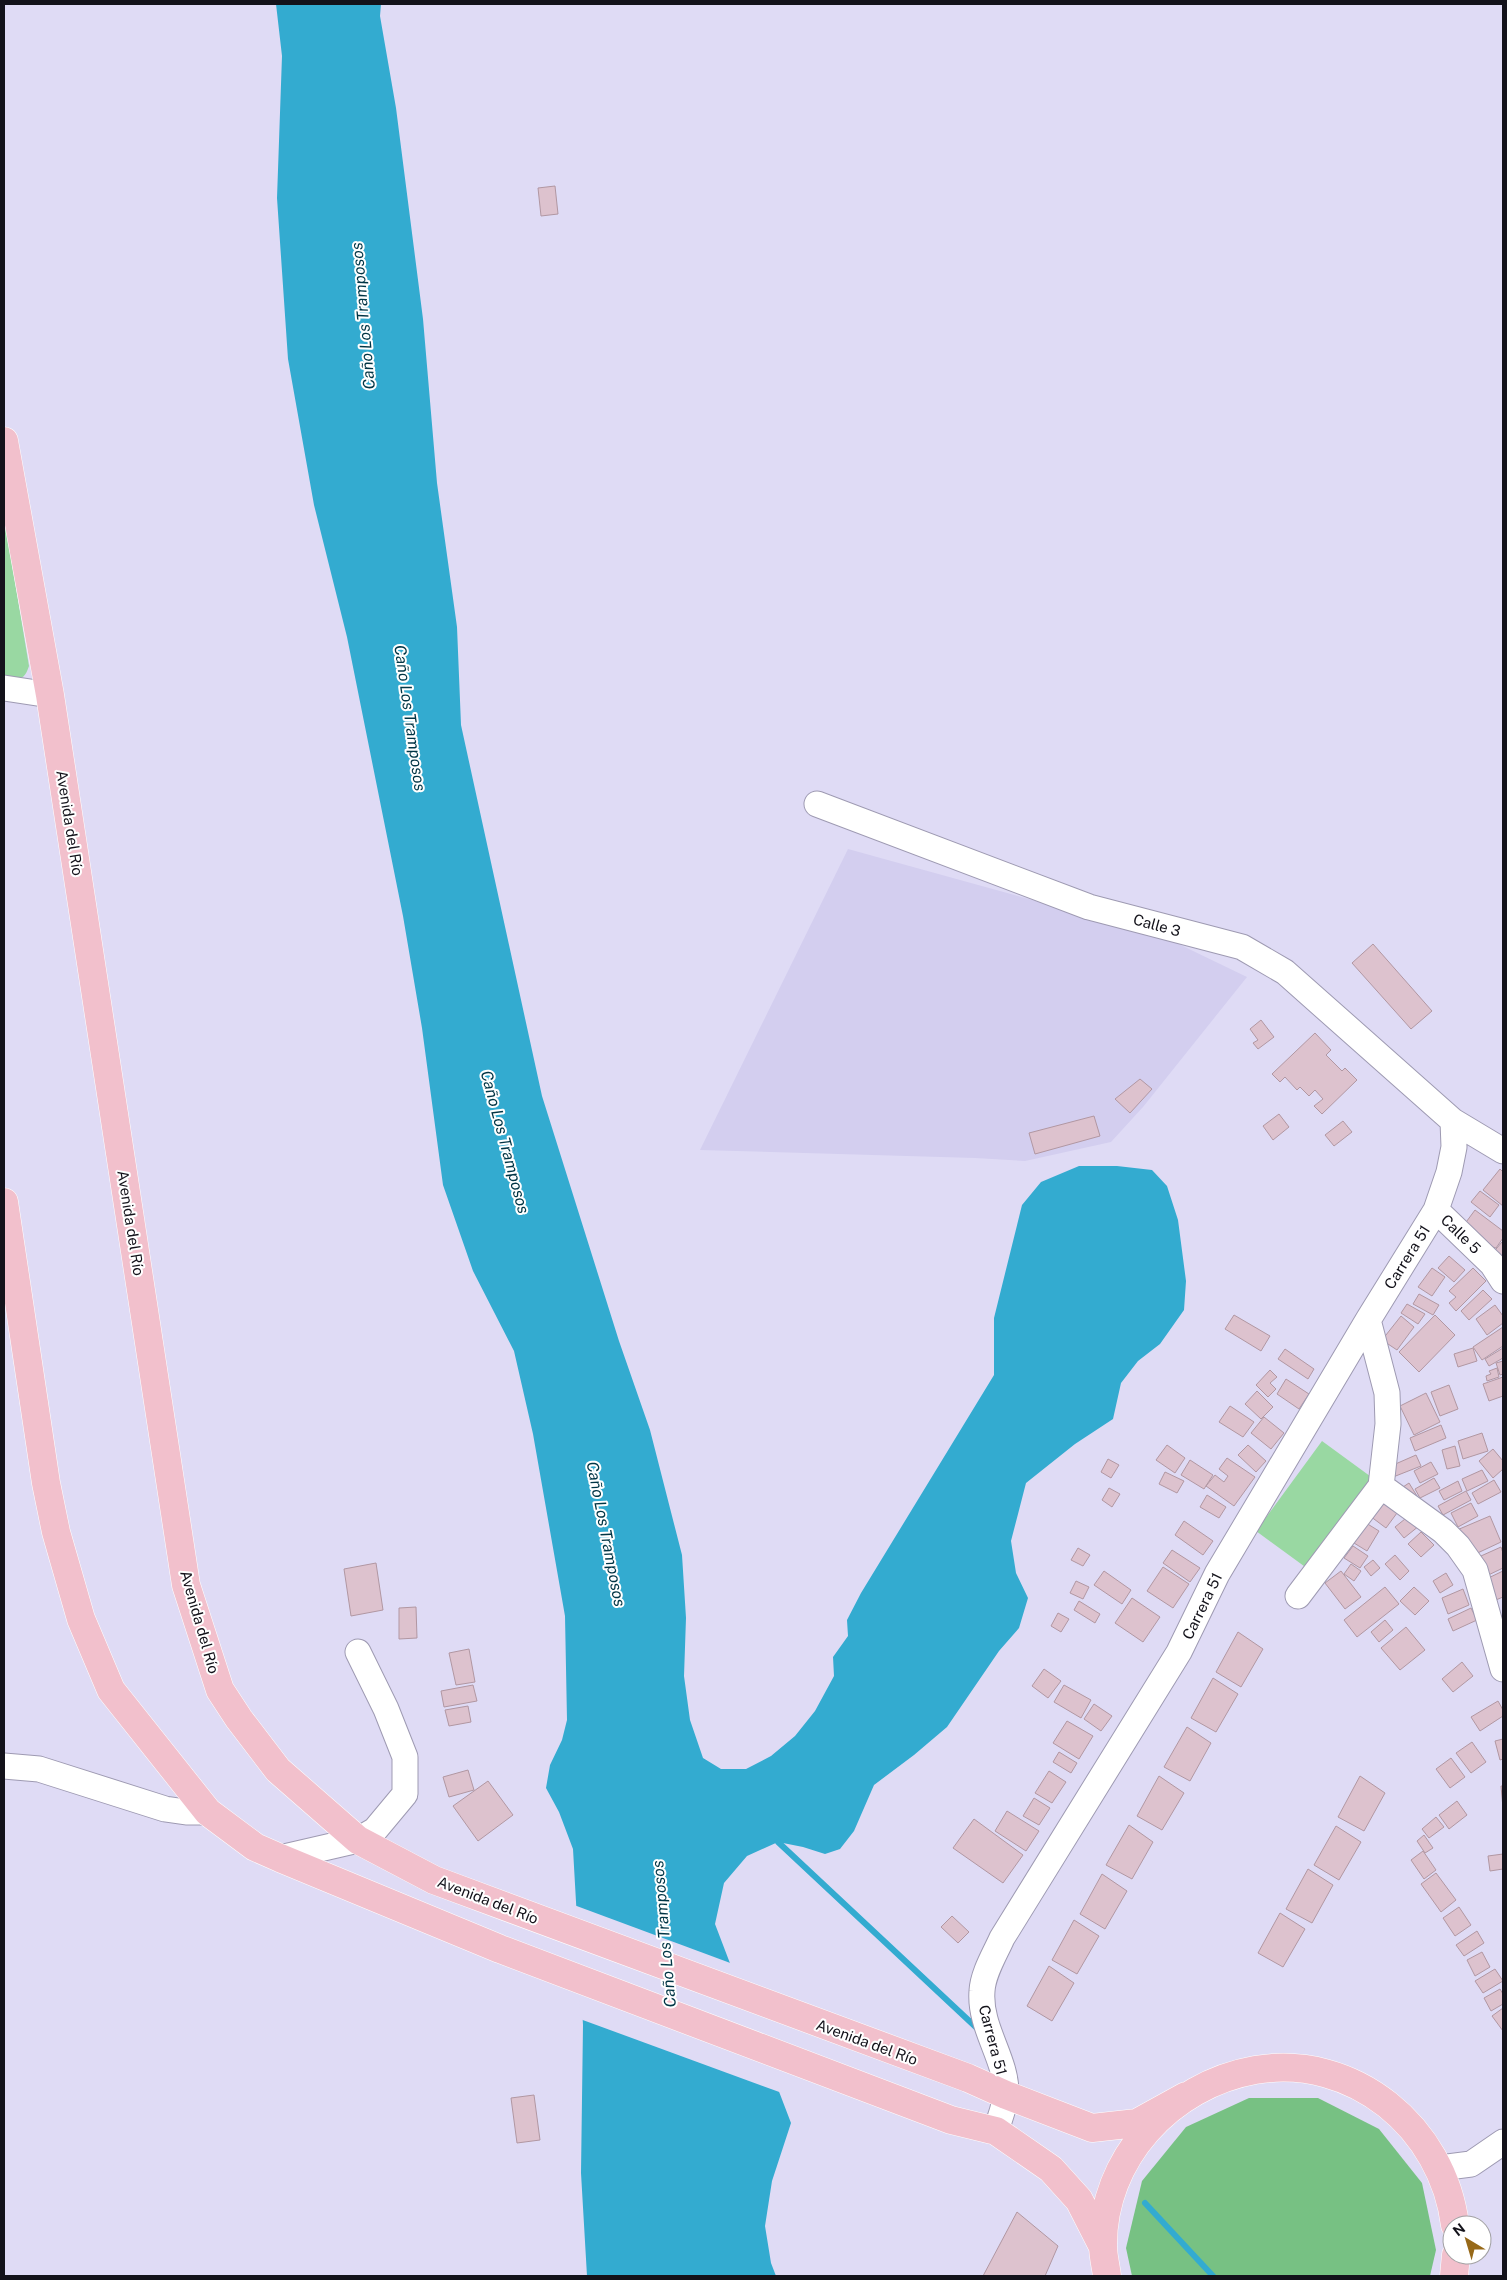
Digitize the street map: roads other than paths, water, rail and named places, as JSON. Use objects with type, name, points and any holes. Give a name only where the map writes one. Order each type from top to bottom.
[{"type":"main road","name":"Avenida del Río","points":[[4,441],[50,695],[186,1585],[220,1690],[239,1719],[278,1770],[358,1840],[434,1880],[817,2024],[968,2078],[1006,2095],[1092,2128],[1137,2123],[1186,2096]]},
{"type":"main road","points":[[4,1202],[46,1483],[56,1532],[81,1619],[111,1690],[208,1812],[254,1847],[520,1957],[951,2120],[996,2131],[1051,2169],[1079,2200],[1103,2247]]},
{"type":"main road","points":[[1108,2276],[1103,2247],[1106,2211],[1117,2177],[1134,2145],[1158,2118],[1186,2096],[1220,2079],[1256,2070],[1293,2069],[1330,2075],[1364,2089],[1395,2110],[1421,2136],[1440,2168],[1453,2204],[1455,2215]]},
{"type":"street","points":[[4,688],[50,695]]},
{"type":"street","name":"Calle 3","points":[[817,804],[1089,907],[1242,947],[1285,972],[1453,1121],[1503,1151]]},
{"type":"street","name":"Carrera 51","points":[[1006,2095],[1004,2074],[982,2009],[982,1989],[1002,1938],[1179,1652],[1217,1574],[1368,1320],[1436,1210],[1449,1172],[1454,1147],[1453,1121]]},
{"type":"street","name":"Calle 5","points":[[1436,1210],[1492,1264],[1503,1281]]},
{"type":"street","points":[[1298,1596],[1381,1486],[1388,1424],[1387,1393],[1368,1320]]},
{"type":"street","points":[[1381,1486],[1442,1531],[1458,1546],[1475,1570],[1503,1669]]},
{"type":"street","points":[[280,1858],[358,1840],[374,1830],[405,1794],[405,1757],[386,1709],[358,1652]]},
{"type":"street","points":[[4,1766],[39,1769],[165,1809],[186,1812],[208,1812]]},
{"type":"street","points":[[996,2131],[1006,2095]]},
{"type":"street","points":[[1440,2168],[1471,2164],[1503,2142]]},
{"type":"water","name":"Caño Los Tramposos","points":[[276,4],[381,4],[380,16],[396,108],[423,319],[437,483],[457,627],[461,725],[542,1096],[619,1341],[650,1430],[682,1555],[686,1618],[684,1676],[690,1720],[703,1758],[721,1769],[746,1769],[771,1756],[795,1736],[815,1711],[834,1676],[833,1657],[848,1636],[847,1620],[861,1593],[994,1375],[994,1318],[1022,1205],[1041,1182],[1079,1166],[1117,1166],[1152,1170],[1167,1186],[1178,1220],[1186,1281],[1184,1310],[1160,1344],[1138,1361],[1121,1383],[1113,1419],[1075,1444],[1026,1483],[1011,1541],[1016,1573],[1028,1598],[1019,1628],[999,1651],[947,1727],[874,1785],[854,1831],[840,1849],[825,1854],[778,1842],[747,1856],[724,1883],[715,1924],[791,2123],[772,2181],[765,2226],[771,2263],[776,2276],[587,2276],[581,2173],[583,2025],[573,1849],[559,1812],[546,1788],[550,1765],[562,1740],[567,1720],[565,1616],[533,1434],[514,1351],[473,1271],[443,1185],[422,1028],[403,916],[347,637],[314,505],[288,359],[277,198],[282,56]]},
{"type":"waterway","points":[[778,1842],[980,2031]]},
{"type":"waterway","points":[[1145,2203],[1213,2276]]}]
